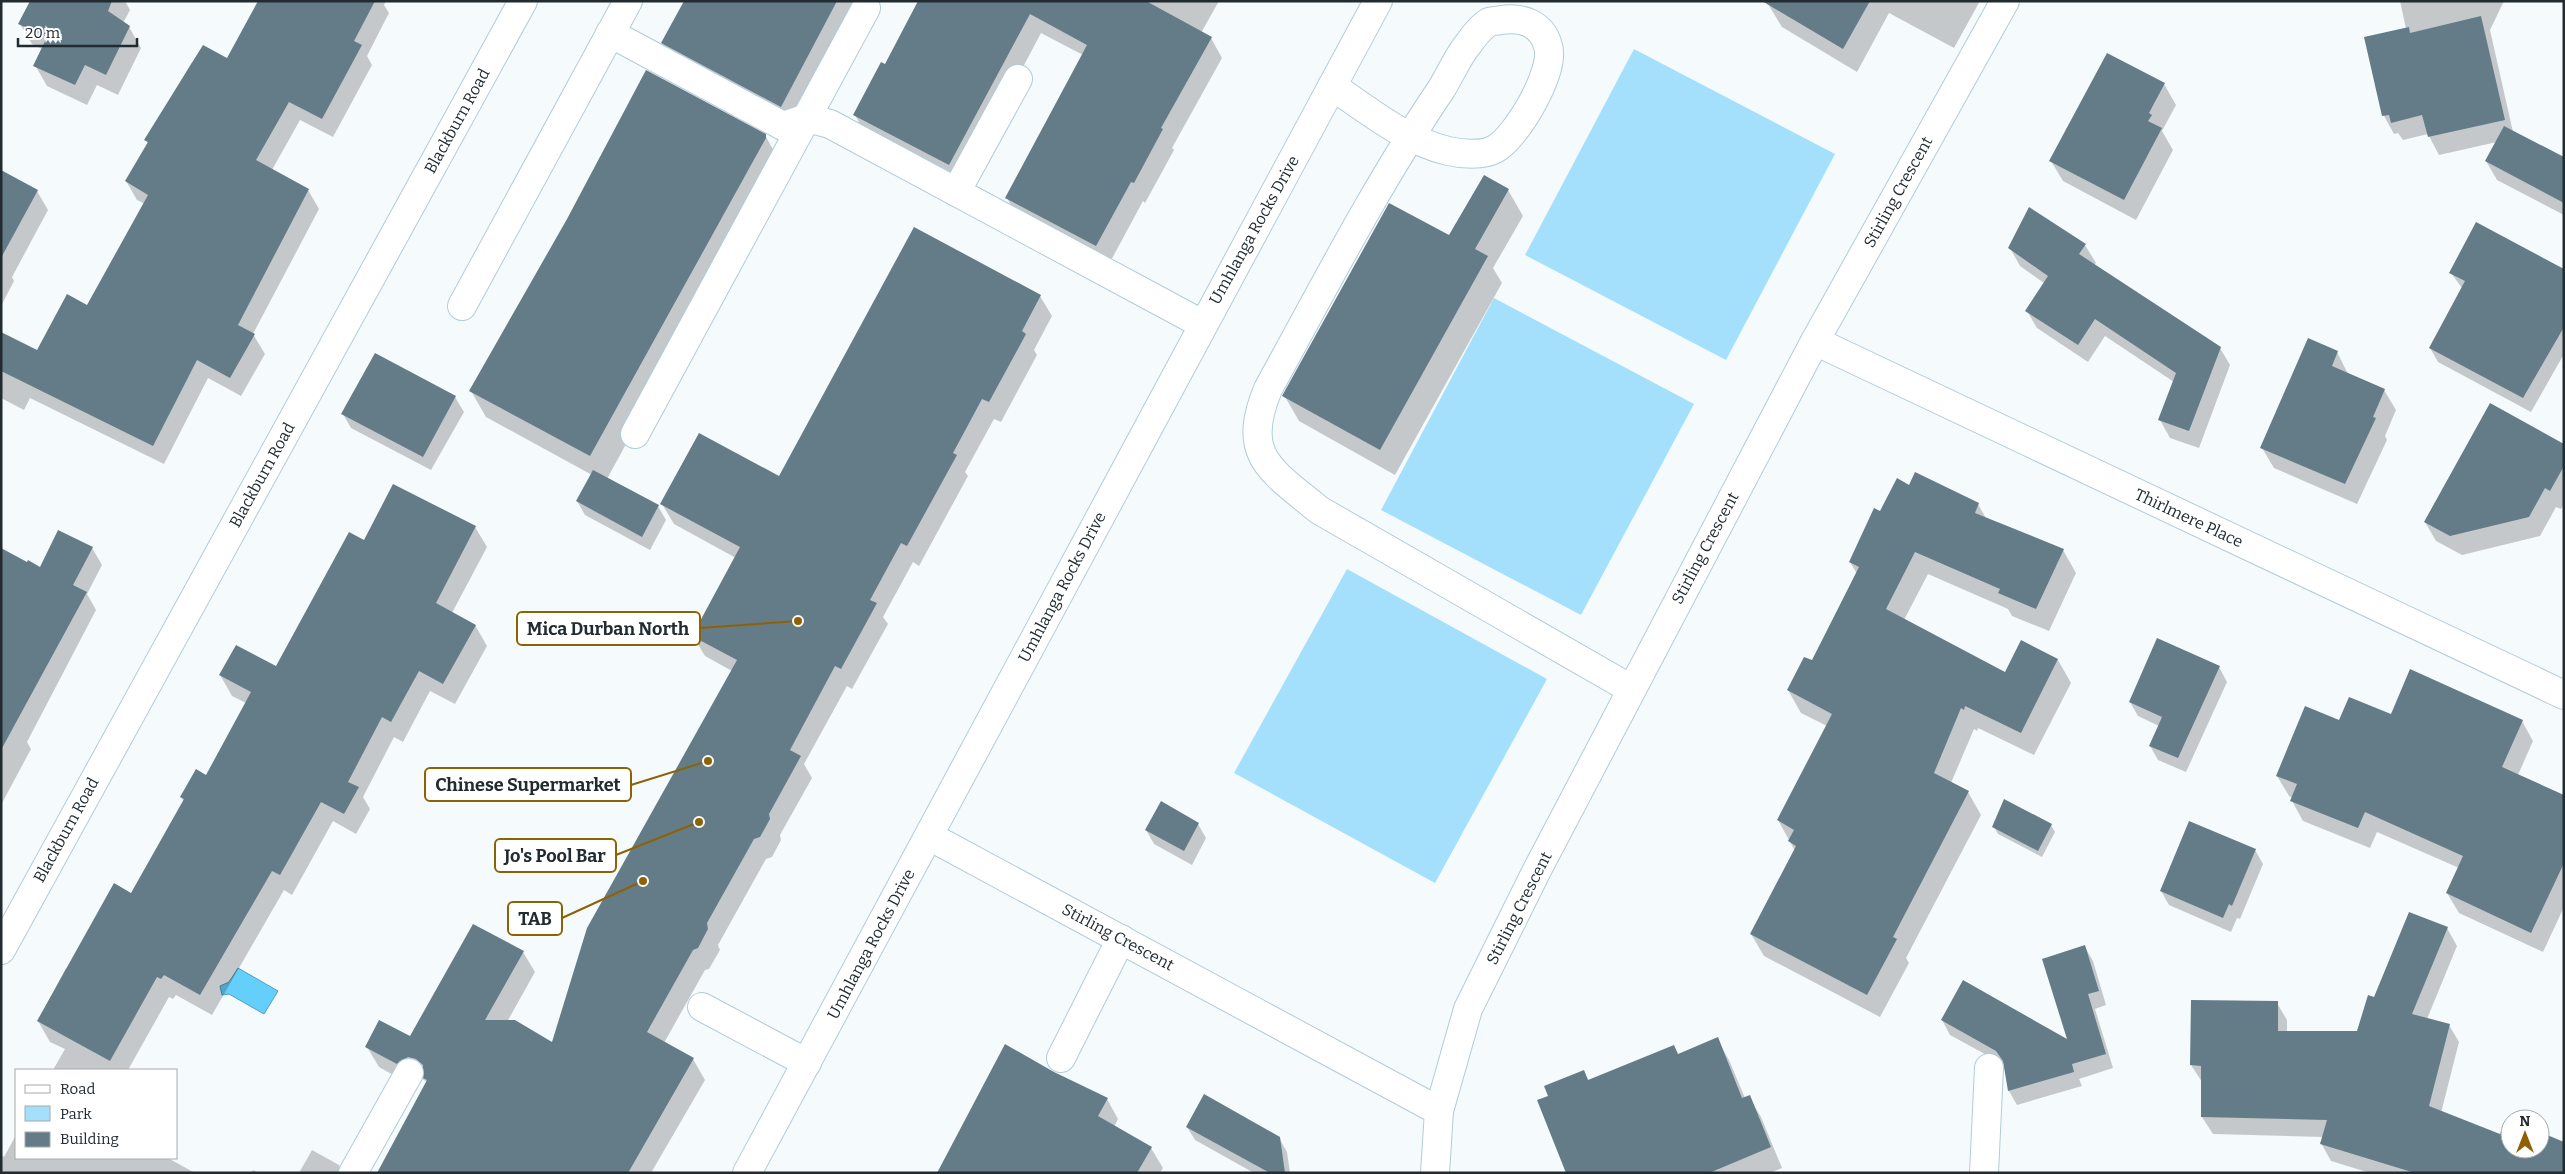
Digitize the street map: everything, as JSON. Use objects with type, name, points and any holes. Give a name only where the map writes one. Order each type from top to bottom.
[{"type":"street","name":"Blackburn Road","points":[[1,950],[523,1]]},
{"type":"street","points":[[462,306],[628,1]]},
{"type":"street","name":"Umhlanga Rocks Drive","points":[[747,1173],[1202,324],[1378,1]]},
{"type":"street","name":"Stirling Crescent","points":[[1435,1173],[1438,1111],[1468,1009],[1631,689],[1815,341],[2005,1]]},
{"type":"street","points":[[635,434],[866,8]]},
{"type":"street","points":[[1332,86],[1409,137],[1448,151],[1474,154],[1494,151],[1510,139],[1550,64],[1549,46],[1543,33],[1522,19],[1489,22],[1469,43],[1409,137],[1268,389],[1258,412],[1256,434],[1261,454],[1279,477],[1319,510],[1631,689]]},
{"type":"street","points":[[610,33],[783,126],[807,118],[830,124],[1202,324]]},
{"type":"street","points":[[956,192],[1018,79]]},
{"type":"street","name":"Thirlmere Place","points":[[1815,341],[2564,695]]},
{"type":"street","name":"Stirling Crescent","points":[[929,836],[1438,1111]]},
{"type":"street","points":[[1061,1058],[1121,939]]},
{"type":"street","points":[[702,1007],[807,1063]]},
{"type":"street","points":[[1984,1173],[1988,1068]]},
{"type":"street","points":[[353,1173],[409,1073]]},
{"type":"green space","points":[[1634,49],[1835,154],[1726,360],[1525,255]]},
{"type":"green space","points":[[1494,298],[1694,404],[1581,615],[1381,510]]},
{"type":"green space","points":[[1347,569],[1547,679],[1435,883],[1234,773]]},
{"type":"shaded area","points":[[238,968],[278,991],[264,1014],[229,994],[222,995],[220,986],[229,982]]},
{"type":"building","points":[[30,1],[112,1],[108,11],[130,26],[106,75],[85,65],[75,85],[33,66],[47,37],[18,24]]},
{"type":"building","points":[[258,1],[375,1],[354,41],[362,45],[322,119],[289,102],[256,160],[309,189],[238,325],[255,334],[230,378],[197,360],[153,446],[1,371],[1,332],[37,350],[67,294],[87,305],[148,195],[125,181],[148,142],[144,140],[203,45],[227,58]]},
{"type":"building","points":[[684,1],[837,1],[781,107],[661,43]]},
{"type":"building","points":[[918,1],[1146,1],[1212,37],[1161,128],[1163,129],[1134,183],[1131,182],[1096,246],[1005,198],[1087,45],[1030,14],[949,165],[853,115],[881,62],[885,64]]},
{"type":"building","points":[[1762,1],[1870,1],[1843,49]]},
{"type":"building","points":[[2481,16],[2505,120],[2428,137],[2422,115],[2391,123],[2389,115],[2382,116],[2364,37],[2409,27],[2410,33]]},
{"type":"building","points":[[2107,53],[2165,83],[2149,113],[2152,115],[2148,121],[2162,128],[2124,200],[2049,161]]},
{"type":"building","points":[[646,70],[766,134],[766,138],[590,456],[469,391],[567,219]]},
{"type":"building","points":[[2504,126],[2564,157],[2564,203],[2485,161]]},
{"type":"building","points":[[1,170],[38,190],[1,258]]},
{"type":"building","points":[[1484,175],[1509,189],[1475,249],[1488,256],[1380,450],[1282,396],[1389,203],[1449,235]]},
{"type":"building","points":[[2029,207],[2086,244],[2079,254],[2221,347],[2189,431],[2158,420],[2176,373],[2095,319],[2078,345],[2025,311],[2048,276],[2008,248]]},
{"type":"building","points":[[2476,222],[2564,269],[2564,327],[2523,398],[2429,348],[2465,281],[2449,273]]},
{"type":"building","points":[[914,227],[1041,295],[1022,331],[1026,334],[989,402],[982,399],[953,453],[957,455],[907,546],[901,543],[870,600],[877,603],[841,669],[835,666],[790,750],[801,756],[769,814],[770,819],[760,837],[754,839],[707,923],[708,929],[698,948],[693,950],[647,1032],[694,1058],[628,1173],[377,1173],[427,1080],[423,1078],[423,1065],[416,1059],[408,1057],[397,1064],[365,1047],[379,1020],[410,1036],[473,924],[524,951],[485,1020],[515,1020],[552,1042],[587,928],[737,660],[692,636],[740,547],[660,504],[699,433],[779,476]]},
{"type":"building","points":[[2308,338],[2338,351],[2332,366],[2385,389],[2373,417],[2376,418],[2345,484],[2260,448]]},
{"type":"building","points":[[375,353],[456,396],[423,457],[341,414]]},
{"type":"building","points":[[2490,403],[2564,444],[2564,466],[2550,491],[2545,488],[2529,517],[2450,536],[2424,522]]},
{"type":"building","points":[[593,470],[659,505],[642,537],[576,501]]},
{"type":"building","points":[[1915,472],[1979,503],[1975,513],[2064,549],[2036,609],[1998,593],[2000,589],[1915,552],[1886,609],[2005,672],[2021,640],[2058,659],[2021,733],[1965,706],[1964,710],[1961,708],[1934,773],[1969,791],[1893,937],[1897,939],[1867,995],[1750,934],[1796,846],[1788,841],[1794,830],[1777,820],[1832,714],[1787,690],[1804,657],[1812,660],[1859,567],[1849,562],[1874,508],[1880,511],[1897,478],[1909,485]]},
{"type":"building","points":[[393,484],[476,526],[436,603],[476,625],[443,684],[419,671],[391,722],[382,717],[348,782],[359,787],[344,814],[321,802],[280,875],[272,871],[200,995],[164,975],[161,979],[157,977],[110,1061],[37,1021],[114,883],[131,893],[184,799],[180,797],[196,769],[206,775],[251,692],[219,675],[236,645],[276,666],[349,532],[364,540]]},
{"type":"building","points":[[58,530],[93,547],[73,585],[87,592],[1,750],[1,548],[40,567]]},
{"type":"building","points":[[2157,638],[2220,666],[2178,758],[2149,746],[2162,717],[2129,702]]},
{"type":"building","points":[[2410,669],[2523,720],[2502,767],[2564,795],[2564,863],[2531,933],[2446,893],[2463,856],[2365,812],[2358,828],[2290,801],[2297,784],[2276,776],[2305,706],[2339,720],[2349,697],[2391,714]]},
{"type":"building","points":[[2004,799],[2052,824],[2038,851],[1992,827]]},
{"type":"building","points":[[1161,801],[1199,823],[1184,851],[1145,830]]},
{"type":"building","points":[[2189,821],[2256,849],[2232,906],[2229,904],[2223,918],[2160,891]]},
{"type":"building","points":[[2409,912],[2448,927],[2412,1014],[2450,1024],[2429,1106],[2500,1134],[2500,1159],[2550,1159],[2550,1136],[2564,1142],[2564,1173],[2415,1173],[2320,1144],[2327,1120],[2201,1117],[2201,1066],[2190,1065],[2191,1000],[2278,1001],[2278,1031],[2357,1031],[2368,995],[2374,997]]},
{"type":"building","points":[[2085,945],[2099,991],[2088,994],[2106,1054],[2072,1064],[2074,1072],[2008,1091],[2003,1061],[1996,1051],[1941,1020],[1963,980],[2067,1039],[2042,959]]},
{"type":"building","points":[[1718,1037],[1742,1098],[1750,1095],[1771,1147],[1709,1173],[1566,1173],[1537,1100],[1548,1096],[1544,1086],[1584,1070],[1588,1080],[1674,1045],[1678,1054]]},
{"type":"building","points":[[1005,1044],[1054,1072],[1108,1098],[1098,1116],[1152,1147],[1137,1173],[937,1173]]},
{"type":"building","points":[[1204,1094],[1280,1137],[1285,1173],[1270,1173],[1186,1127]]},
{"type":"place","name":"Mica Durban North","points":[[798,621]]},
{"type":"place","name":"Chinese Supermarket","points":[[708,761]]},
{"type":"place","name":"Jo's Pool Bar","points":[[699,822]]},
{"type":"place","name":"TAB","points":[[643,881]]}]
